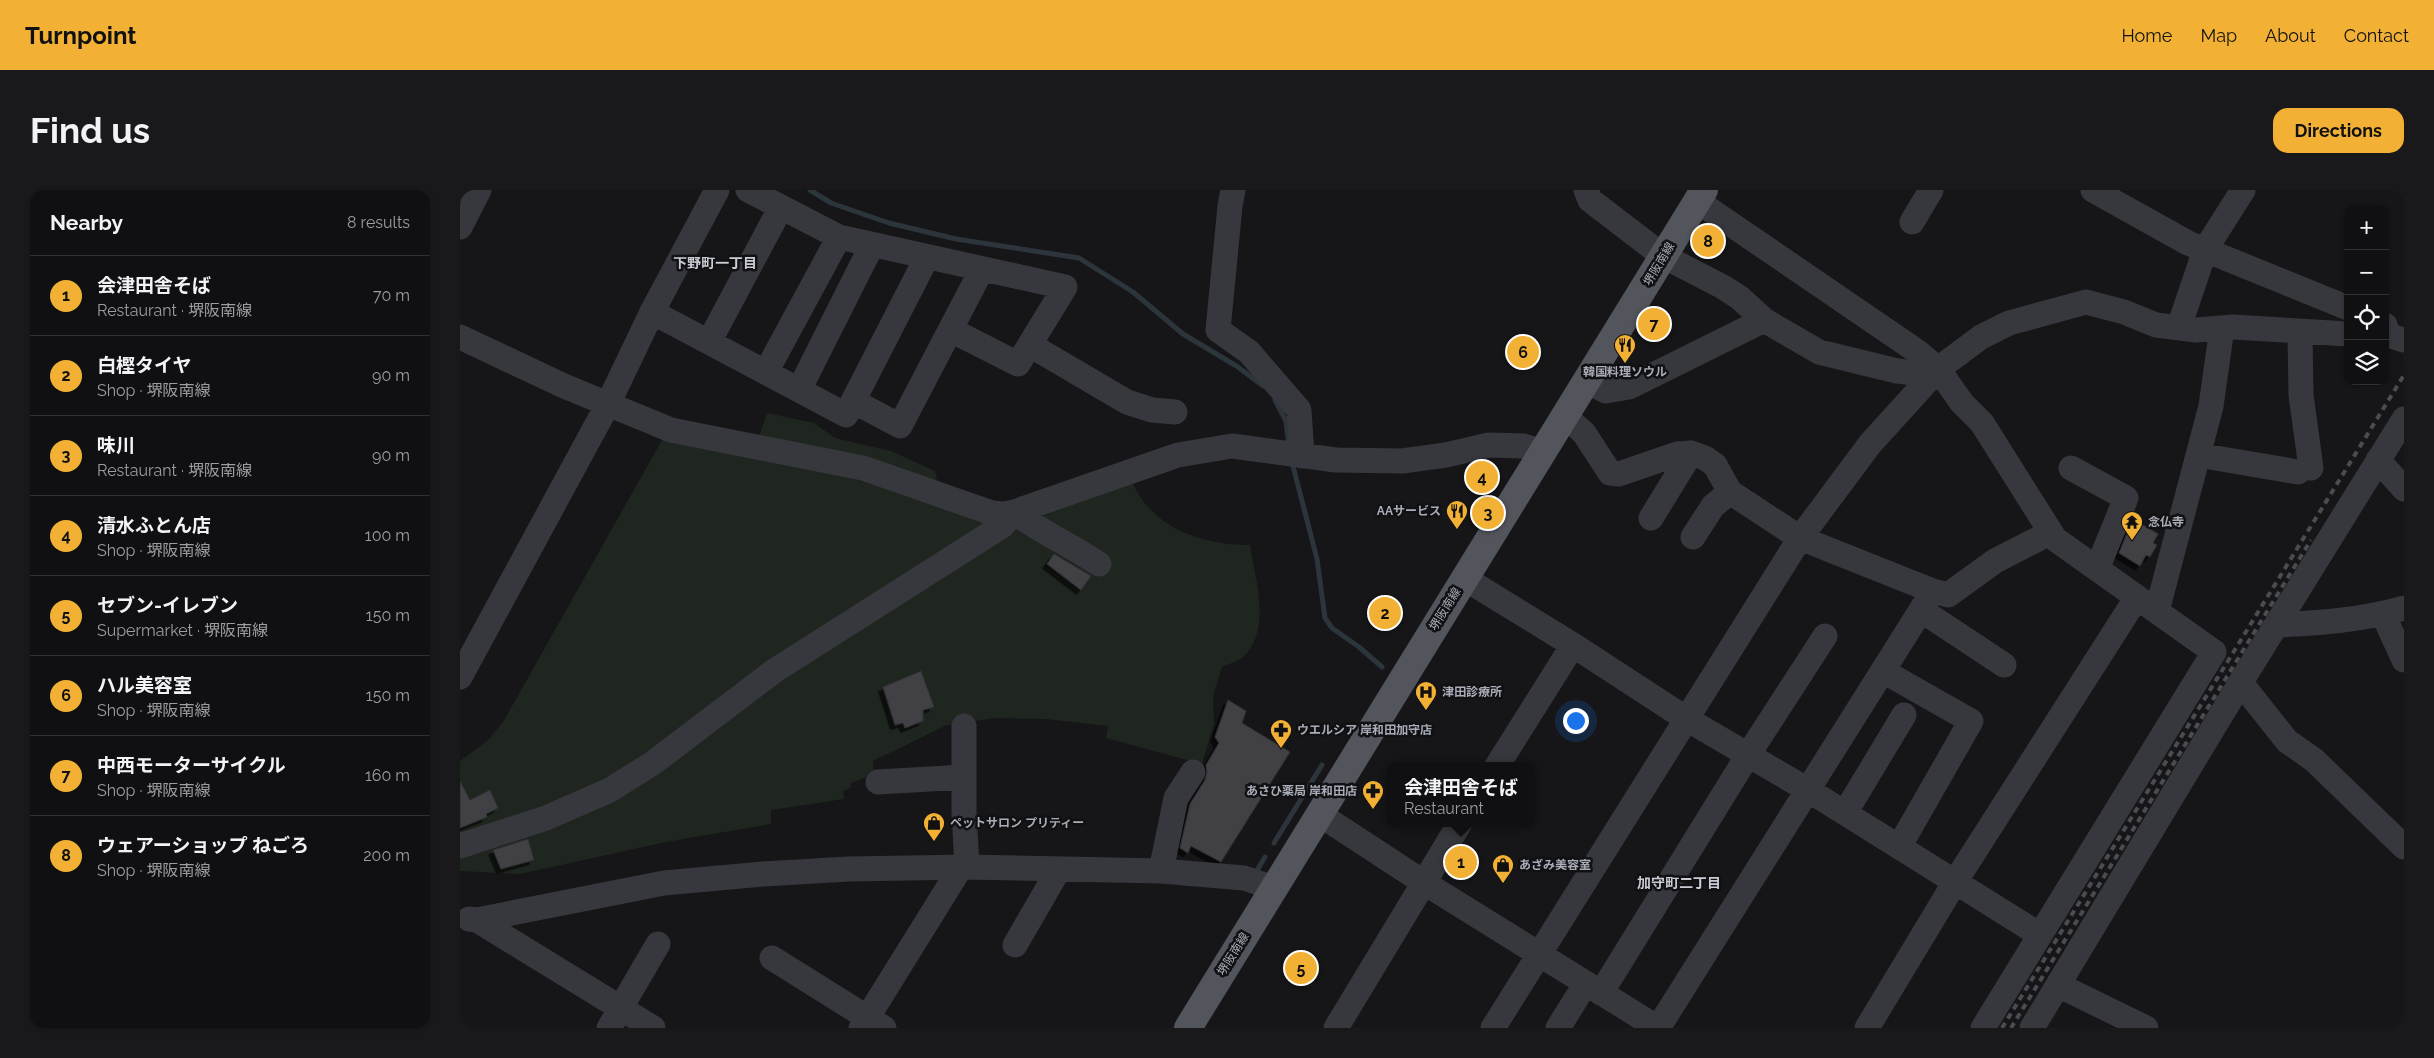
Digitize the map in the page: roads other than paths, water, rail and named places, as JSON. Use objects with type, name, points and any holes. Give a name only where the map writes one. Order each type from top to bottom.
[{"type":"main road","name":"堺阪南線","points":[[1188,1028],[1701,196]]},
{"type":"street","points":[[460,227],[479,190]]},
{"type":"street","points":[[460,677],[608,404],[652,312],[717,190]]},
{"type":"street","points":[[748,190],[839,237],[1065,287],[1018,364],[951,330]]},
{"type":"street","points":[[1233,190],[1218,330],[1249,352],[1299,410],[1302,456]]},
{"type":"street","points":[[1586,190],[1590,200],[1663,256],[1734,294],[1764,320],[1820,352],[1897,371],[1936,372]]},
{"type":"street","points":[[1912,222],[1932,190]]},
{"type":"street","points":[[2092,190],[2188,243],[2344,306]]},
{"type":"street","points":[[2180,327],[2204,250],[2243,190]]},
{"type":"street","points":[[1701,196],[1918,352],[1982,423],[2048,531],[2055,539],[2214,652],[1983,1028]]},
{"type":"street","points":[[709,342],[781,207]]},
{"type":"street","points":[[766,372],[839,237]]},
{"type":"street","points":[[799,390],[872,245]]},
{"type":"street","points":[[652,312],[846,415],[927,256]]},
{"type":"street","points":[[853,401],[900,426],[982,269]]},
{"type":"street","points":[[1493,1028],[1800,538],[1870,444],[1936,372],[1981,337],[2009,323],[2086,302],[2124,312],[2156,325],[2196,330],[2233,327],[2344,334]]},
{"type":"street","points":[[1588,382],[1606,391],[1629,387],[1764,320]]},
{"type":"street","points":[[2157,611],[2211,406],[2222,328]]},
{"type":"street","points":[[2198,455],[2304,470],[2300,332]]},
{"type":"street","points":[[460,337],[564,386],[671,430],[863,468],[992,513],[1014,512],[1187,454],[1232,446],[1336,460],[1402,461],[1446,455],[1490,445],[1523,446],[1543,452]]},
{"type":"street","points":[[1030,345],[1127,402],[1152,410],[1175,412]]},
{"type":"street","points":[[1565,416],[1584,433],[1610,472],[1619,474],[1677,454],[1691,453],[1705,458],[1715,465],[1730,492],[1800,538],[1927,601],[2004,665]]},
{"type":"street","points":[[2032,1028],[2404,419]]},
{"type":"street","points":[[1651,518],[1691,453]]},
{"type":"street","points":[[2378,460],[2404,489]]},
{"type":"street","points":[[2071,468],[2126,498],[2098,569]]},
{"type":"street","points":[[1702,533],[1713,506],[1730,492]]},
{"type":"street","points":[[1014,512],[1030,524],[1076,548],[1099,564]]},
{"type":"street","points":[[460,846],[546,818],[610,790],[653,763],[774,671],[1002,526],[1014,512]]},
{"type":"street","points":[[1319,814],[1423,882],[1658,1028],[1927,601],[1948,595],[1995,561],[2048,531]]},
{"type":"street","points":[[1464,578],[1686,718],[1808,790],[2040,935]]},
{"type":"street","points":[[1867,1028],[1956,882],[2137,597]]},
{"type":"street","points":[[2277,625],[2330,622],[2394,611],[2404,660]]},
{"type":"street","points":[[1558,1028],[1594,988],[1825,636]]},
{"type":"street","points":[[1500,762],[1573,645]]},
{"type":"street","points":[[1883,671],[1971,721],[1899,847]]},
{"type":"street","points":[[2241,683],[2287,740],[2314,760],[2404,846]]},
{"type":"street","points":[[1845,813],[1904,715]]},
{"type":"street","points":[[772,958],[871,1025],[964,867],[964,726]]},
{"type":"street","points":[[1161,871],[1176,798],[1193,772]]},
{"type":"street","points":[[878,782],[964,777]]},
{"type":"street","points":[[1336,1028],[1457,827]]},
{"type":"street","points":[[468,919],[664,883],[763,874],[964,867],[1161,871],[1244,878],[1274,888]]},
{"type":"street","points":[[1024,940],[1060,869]]},
{"type":"street","points":[[468,919],[615,1018],[653,1028]]},
{"type":"street","points":[[615,1018],[658,944]]},
{"type":"street","points":[[2058,985],[2146,1028]]},
{"type":"waterway","points":[[810,190],[831,203],[889,223],[956,239],[1079,258],[1133,292],[1183,334],[1238,367],[1263,386]]},
{"type":"waterway","points":[[1275,400],[1286,421],[1289,446]]},
{"type":"waterway","points":[[1293,466],[1317,559],[1325,618],[1332,628],[1359,647],[1382,667]]},
{"type":"waterway","points":[[1274,843],[1322,765]]},
{"type":"waterway","points":[[1255,874],[1265,857]]},
{"type":"railway","points":[[2002,1028],[2404,375]]},
{"type":"railway","points":[[2011,1028],[2311,540]]},
{"type":"place","name":"ウェアーショップ ねごろ","points":[[1708,241]]},
{"type":"place","name":"中西モーターサイクル","points":[[1654,324]]},
{"type":"place","name":"ハル美容室","points":[[1523,352]]},
{"type":"place","name":"韓国料理ソウル","points":[[1625,364]]},
{"type":"place","name":"清水ふとん店","points":[[1482,477]]},
{"type":"place","name":"味川","points":[[1488,513]]},
{"type":"place","name":"AAサービス","points":[[1457,530]]},
{"type":"place","name":"念仏寺","points":[[2132,541]]},
{"type":"place","name":"白樫タイヤ","points":[[1385,613]]},
{"type":"place","name":"津田診療所","points":[[1426,711]]},
{"type":"place","name":"ウエルシア 岸和田加守店","points":[[1281,749]]},
{"type":"place","name":"あさひ薬局 岸和田店","points":[[1373,810]]},
{"type":"place","name":"ペットサロン プリティー","points":[[934,842]]},
{"type":"place","name":"会津田舎そば","points":[[1461,862]]},
{"type":"place","name":"あざみ美容室","points":[[1503,884]]},
{"type":"place","name":"セブン-イレブン","points":[[1301,968]]},
{"type":"district","name":"下野町一丁目","points":[[715,263]]},
{"type":"district","name":"加守町二丁目","points":[[1679,883]]}]
